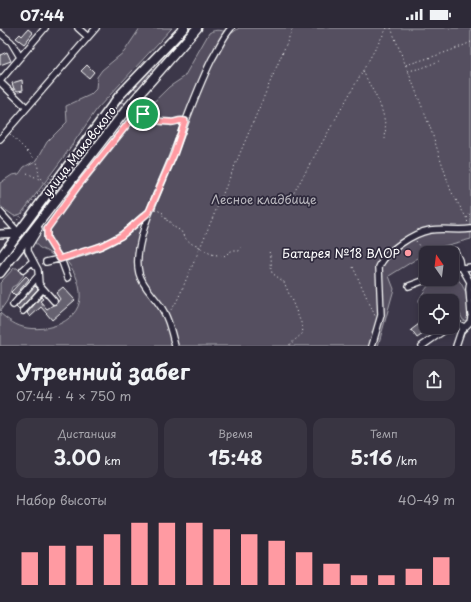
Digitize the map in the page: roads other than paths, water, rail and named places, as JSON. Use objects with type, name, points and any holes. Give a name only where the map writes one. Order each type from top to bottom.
[{"type":"highway","name":"улица Маковского","points":[[0,258],[20,233],[119,96],[184,28]]},
{"type":"highway","name":"улица Маковского","points":[[0,273],[129,106],[197,28]]},
{"type":"highway","points":[[130,84],[132,92],[135,94],[140,94]]},
{"type":"highway","points":[[119,96],[127,98],[129,106]]},
{"type":"main road","points":[[0,234],[20,233]]},
{"type":"street","points":[[26,107],[0,81],[45,28]]},
{"type":"street","points":[[78,28],[88,37]]},
{"type":"street","points":[[0,139],[26,107],[96,28]]},
{"type":"street","points":[[175,346],[165,314],[144,284],[139,274],[138,261],[141,239],[150,210],[174,154],[197,92],[211,62],[231,28]]},
{"type":"street","points":[[0,33],[11,42],[20,57]]},
{"type":"street","points":[[46,262],[101,246],[121,236],[150,210]]},
{"type":"street","points":[[0,212],[20,233]]},
{"type":"street","points":[[37,225],[39,229],[28,247],[29,255],[38,270],[38,282],[54,302]]},
{"type":"street","points":[[372,346],[381,315],[379,267],[382,260],[402,243],[430,230],[469,229]]},
{"type":"street","points":[[60,259],[68,278]]},
{"type":"street","points":[[456,346],[464,327],[470,322],[471,315],[469,289],[471,281],[461,267],[459,260]]},
{"type":"street","points":[[23,270],[33,261]]},
{"type":"street","points":[[461,267],[471,267]]},
{"type":"street","points":[[13,305],[38,276]]},
{"type":"street","points":[[409,286],[419,282]]},
{"type":"street","points":[[23,311],[43,288]]},
{"type":"street","points":[[459,324],[464,327]]},
{"type":"street","points":[[422,346],[439,334]]},
{"type":"place","name":"Батарея №18 ВЛОР","points":[[408,253]]},
{"type":"park label","name":"Лесное кладбище","points":[[264,199]]}]
